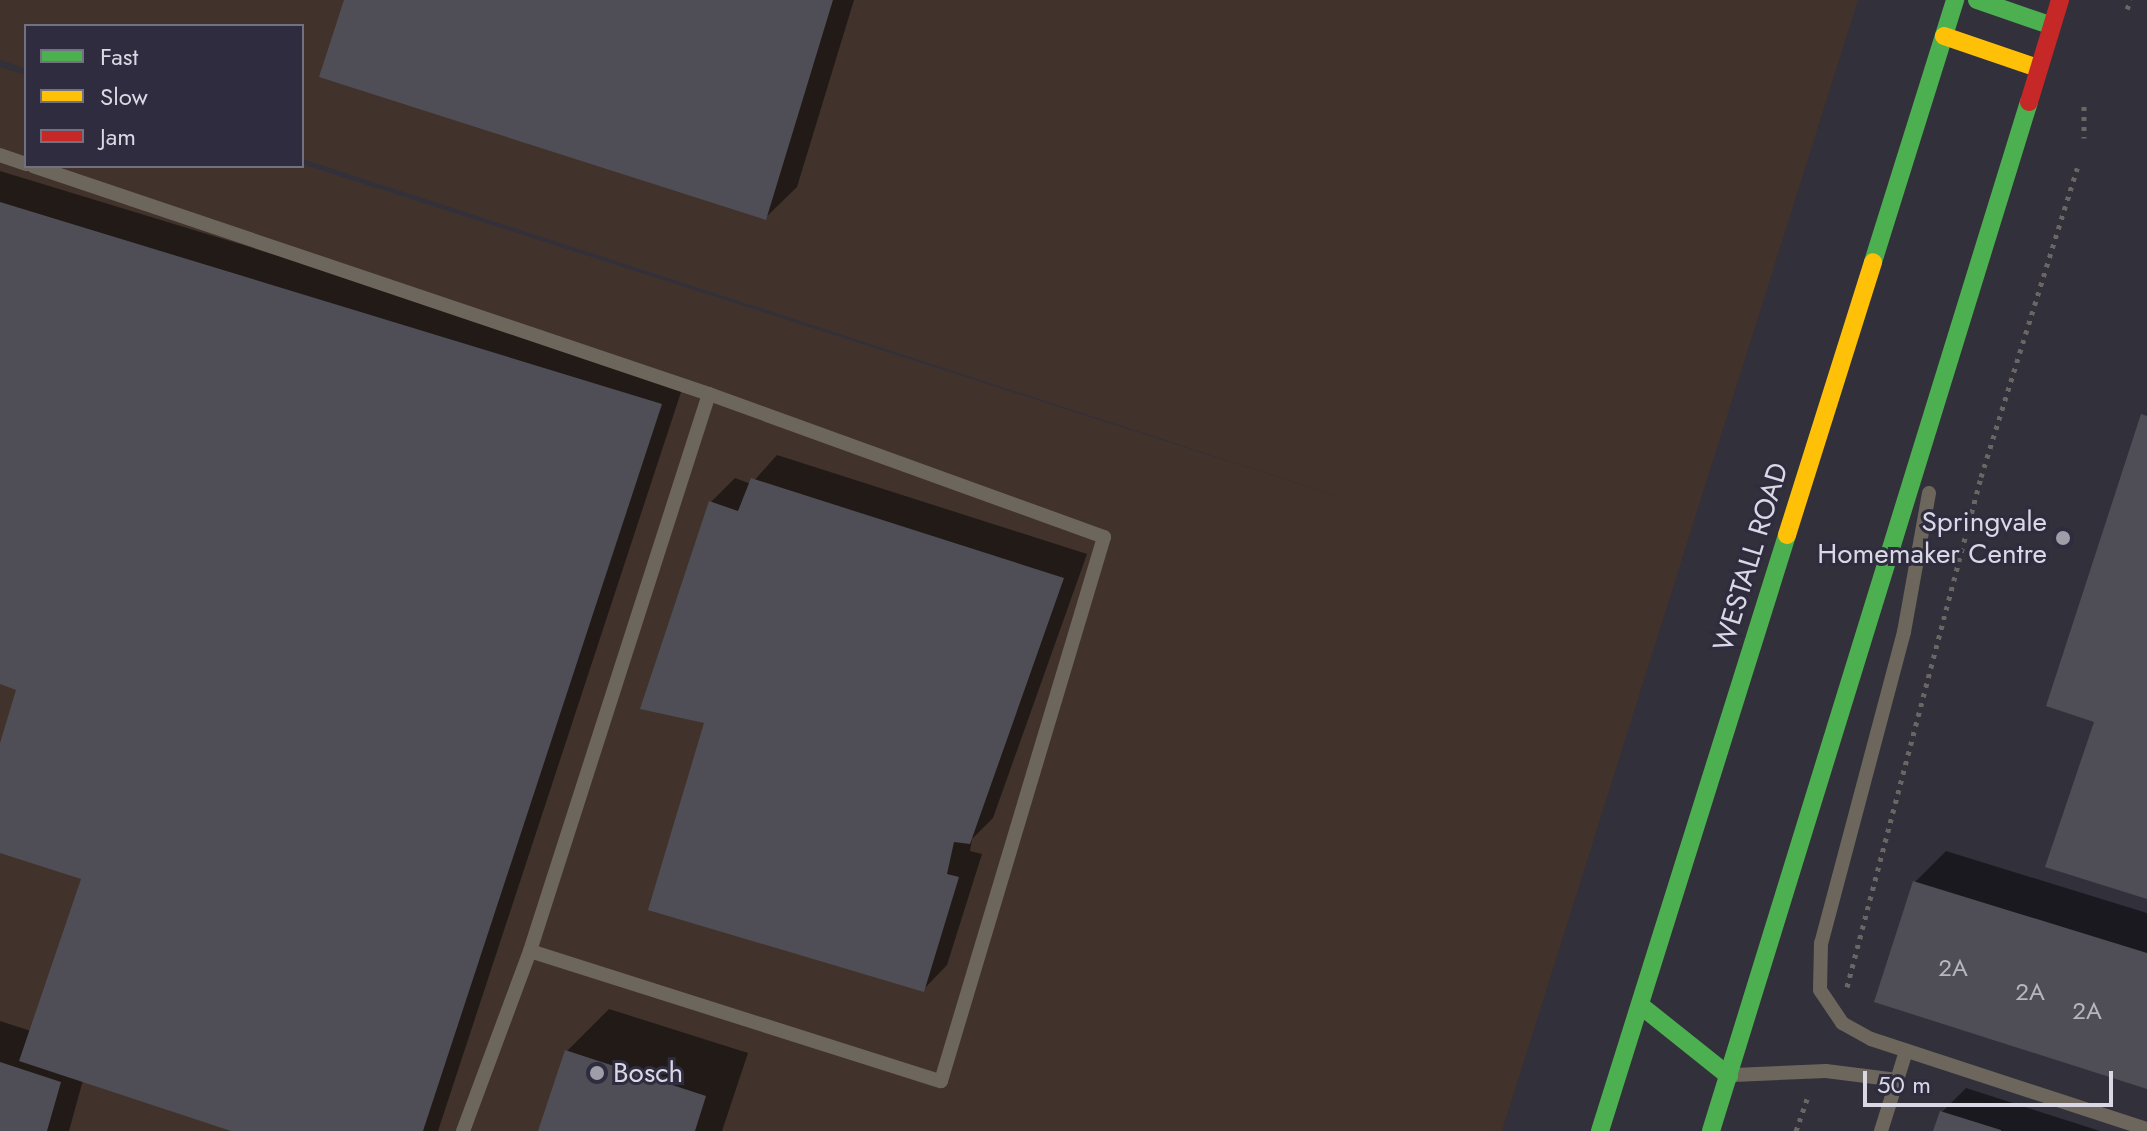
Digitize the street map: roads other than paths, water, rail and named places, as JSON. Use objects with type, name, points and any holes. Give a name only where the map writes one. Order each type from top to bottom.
[{"type":"main road","name":"WESTALL ROAD","points":[[1600,1131],[1955,0]]},
{"type":"main road","points":[[1977,0],[2052,26]]},
{"type":"main road","points":[[1711,1131],[2060,0]]},
{"type":"main road","points":[[1944,36],[2038,68]]},
{"type":"main road","points":[[1640,1005],[1729,1076]]},
{"type":"lane","points":[[0,155],[24,163]]},
{"type":"lane","points":[[39,168],[709,394],[1104,537],[941,1081],[530,951]]},
{"type":"lane","points":[[1955,346],[1904,632],[1821,943],[1820,990],[1837,1018],[1906,1051],[2147,1129]]},
{"type":"lane","points":[[463,1131],[530,951],[709,394]]},
{"type":"lane","points":[[1881,1131],[1906,1051]]},
{"type":"lane","points":[[1729,1076],[1816,1072],[1897,1080]]},
{"type":"place","name":"Springvale Homemaker Centre","points":[[2063,538]]},
{"type":"place","name":"Bosch","points":[[597,1073]]}]
